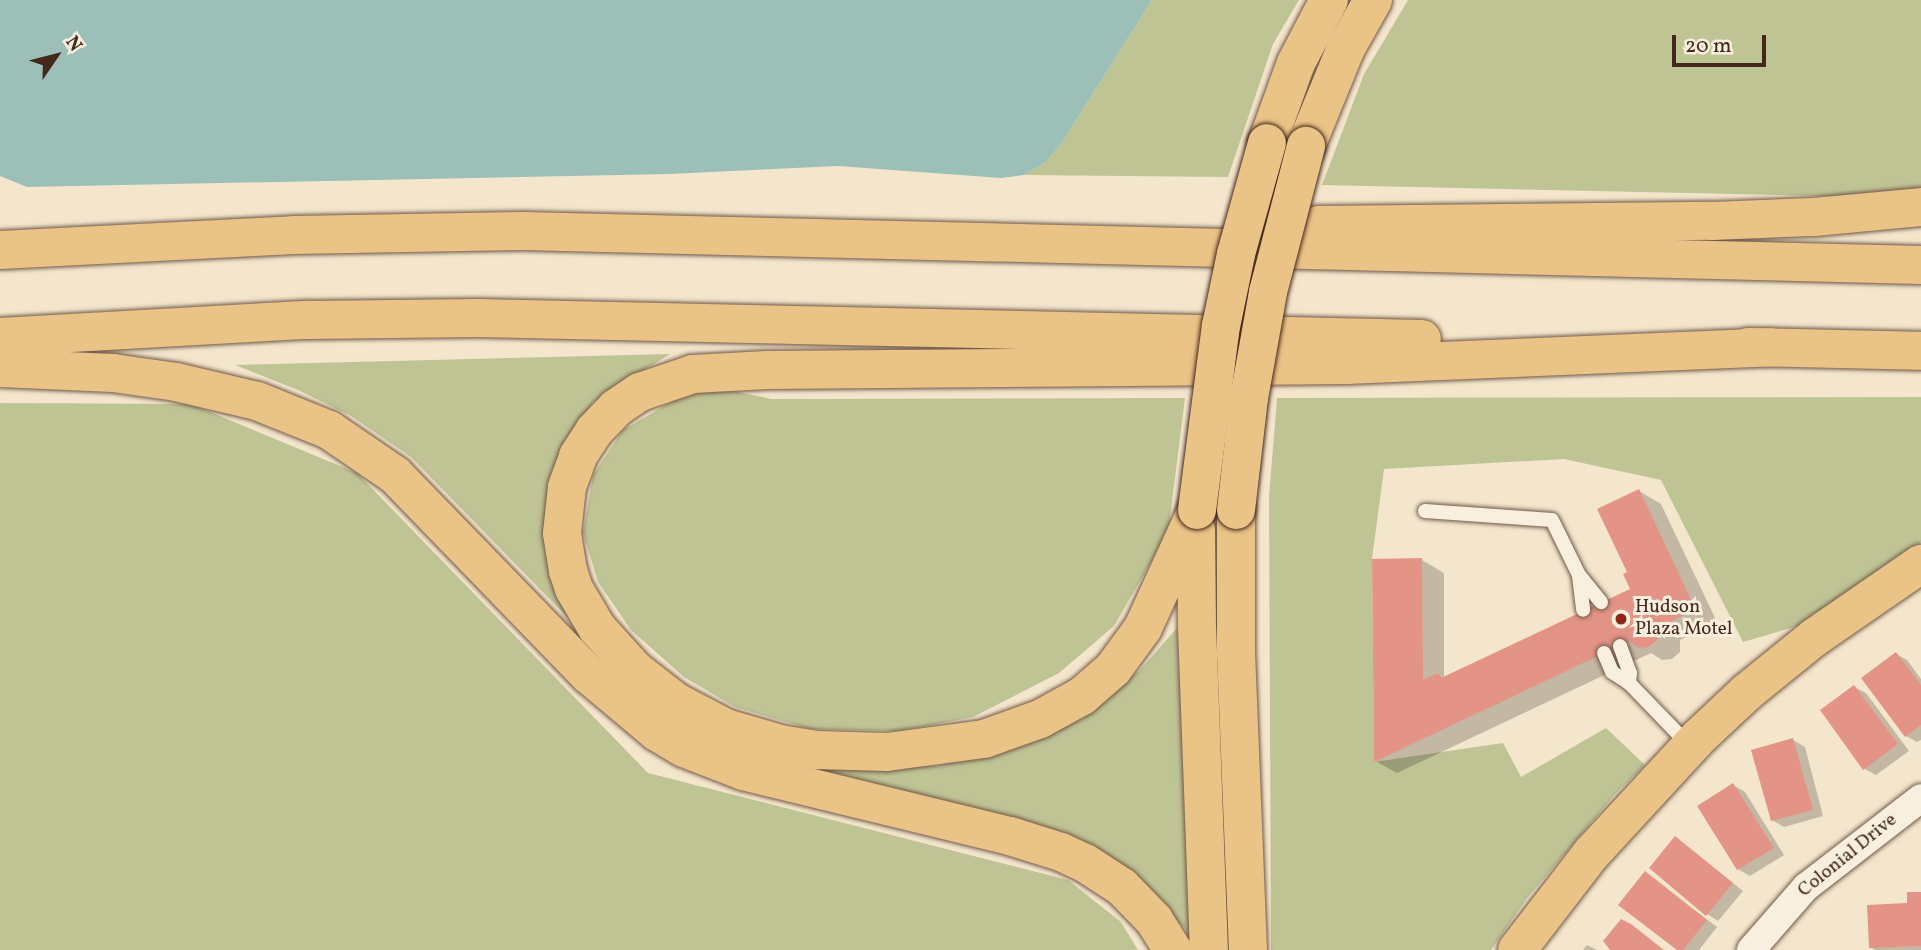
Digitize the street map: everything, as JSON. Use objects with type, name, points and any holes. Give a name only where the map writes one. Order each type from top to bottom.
[{"type":"highway","points":[[1209,950],[1196,626],[1197,510],[1221,327],[1236,254],[1267,143],[1296,63],[1329,0]]},
{"type":"highway","points":[[1248,950],[1236,652],[1236,510],[1249,398],[1268,292],[1306,146],[1342,57],[1373,0]]},
{"type":"highway","points":[[638,233],[1713,221],[1852,214],[1921,207]]},
{"type":"highway","points":[[0,250],[408,231],[638,233],[1921,265]]},
{"type":"highway","points":[[0,337],[296,320],[535,318],[1921,351]]},
{"type":"highway","points":[[1197,510],[1143,628],[1113,668],[1082,696],[1040,719],[984,739],[924,750],[887,752],[828,751],[784,745],[726,728],[676,702],[635,670],[597,628],[574,589],[562,533],[567,487],[578,456],[594,431],[616,408],[640,392],[693,374],[767,370],[1308,366],[1771,347]]},
{"type":"highway","points":[[0,368],[113,373],[176,382],[257,401],[318,425],[351,443],[395,475],[589,675],[633,714],[666,737],[712,761],[743,771],[1010,836],[1061,852],[1085,863],[1122,887],[1154,920],[1173,950]]},
{"type":"highway","points":[[1517,950],[1598,846],[1690,746],[1791,656],[1921,564]]},
{"type":"street","name":"Colonial Drive","points":[[1751,950],[1807,887],[1921,797]]},
{"type":"lane","points":[[1425,511],[1552,520],[1579,575],[1601,602]]},
{"type":"lane","points":[[1579,575],[1583,610]]},
{"type":"lane","points":[[1620,646],[1630,673],[1629,683]]},
{"type":"lane","points":[[1604,653],[1612,671],[1629,683],[1690,746]]},
{"type":"green space","points":[[1152,0],[1299,0],[1273,44],[1228,177],[1024,175],[1046,162],[1061,144]]},
{"type":"green space","points":[[1408,0],[1921,0],[1921,188],[1871,197],[1322,185],[1364,74]]},
{"type":"green space","points":[[670,354],[593,402],[562,454],[574,624],[411,457],[351,416],[298,390],[235,365]]},
{"type":"green space","points":[[713,387],[772,399],[1185,398],[1168,533],[1114,626],[1059,673],[973,717],[901,731],[810,729],[735,707],[684,677],[631,630],[598,582],[583,533],[593,475],[623,430],[673,401]]},
{"type":"green space","points":[[1921,397],[1921,542],[1805,624],[1743,642],[1661,480],[1564,459],[1384,469],[1372,559],[1374,762],[1503,743],[1521,777],[1606,728],[1645,765],[1617,792],[1528,897],[1491,950],[1271,950],[1269,497],[1277,398]]},
{"type":"green space","points":[[0,403],[191,404],[357,473],[648,773],[1068,880],[1121,922],[1138,950],[0,950]]},
{"type":"green space","points":[[1177,628],[1193,937],[1135,877],[776,766],[937,766],[1052,733],[1139,671]]},
{"type":"water","points":[[0,0],[1152,0],[1061,144],[1046,162],[1024,175],[1001,178],[838,166],[669,174],[27,187],[0,176]]},
{"type":"building","name":"Hudson Plaza Motel","points":[[1639,489],[1696,610],[1658,627],[1658,639],[1649,647],[1638,648],[1630,641],[1374,762],[1372,559],[1422,558],[1423,680],[1438,673],[1441,678],[1630,589],[1623,574],[1627,572],[1597,509]]},
{"type":"building","points":[[1896,652],[1921,685],[1921,725],[1905,737],[1861,678]]},
{"type":"building","points":[[1854,685],[1898,744],[1863,770],[1820,710]]},
{"type":"building","points":[[1793,738],[1813,810],[1771,821],[1751,750]]},
{"type":"building","points":[[1733,783],[1774,848],[1737,870],[1697,806]]},
{"type":"building","points":[[1675,836],[1733,883],[1706,916],[1649,868]]},
{"type":"building","points":[[1645,871],[1707,920],[1683,950],[1677,950],[1618,905]]},
{"type":"building","points":[[1907,892],[1921,892],[1921,946],[1869,948],[1867,905],[1907,903]]},
{"type":"building","points":[[1621,919],[1664,950],[1610,950],[1603,941]]},
{"type":"place","name":"Hudson Plaza Motel","points":[[1621,619]]}]
